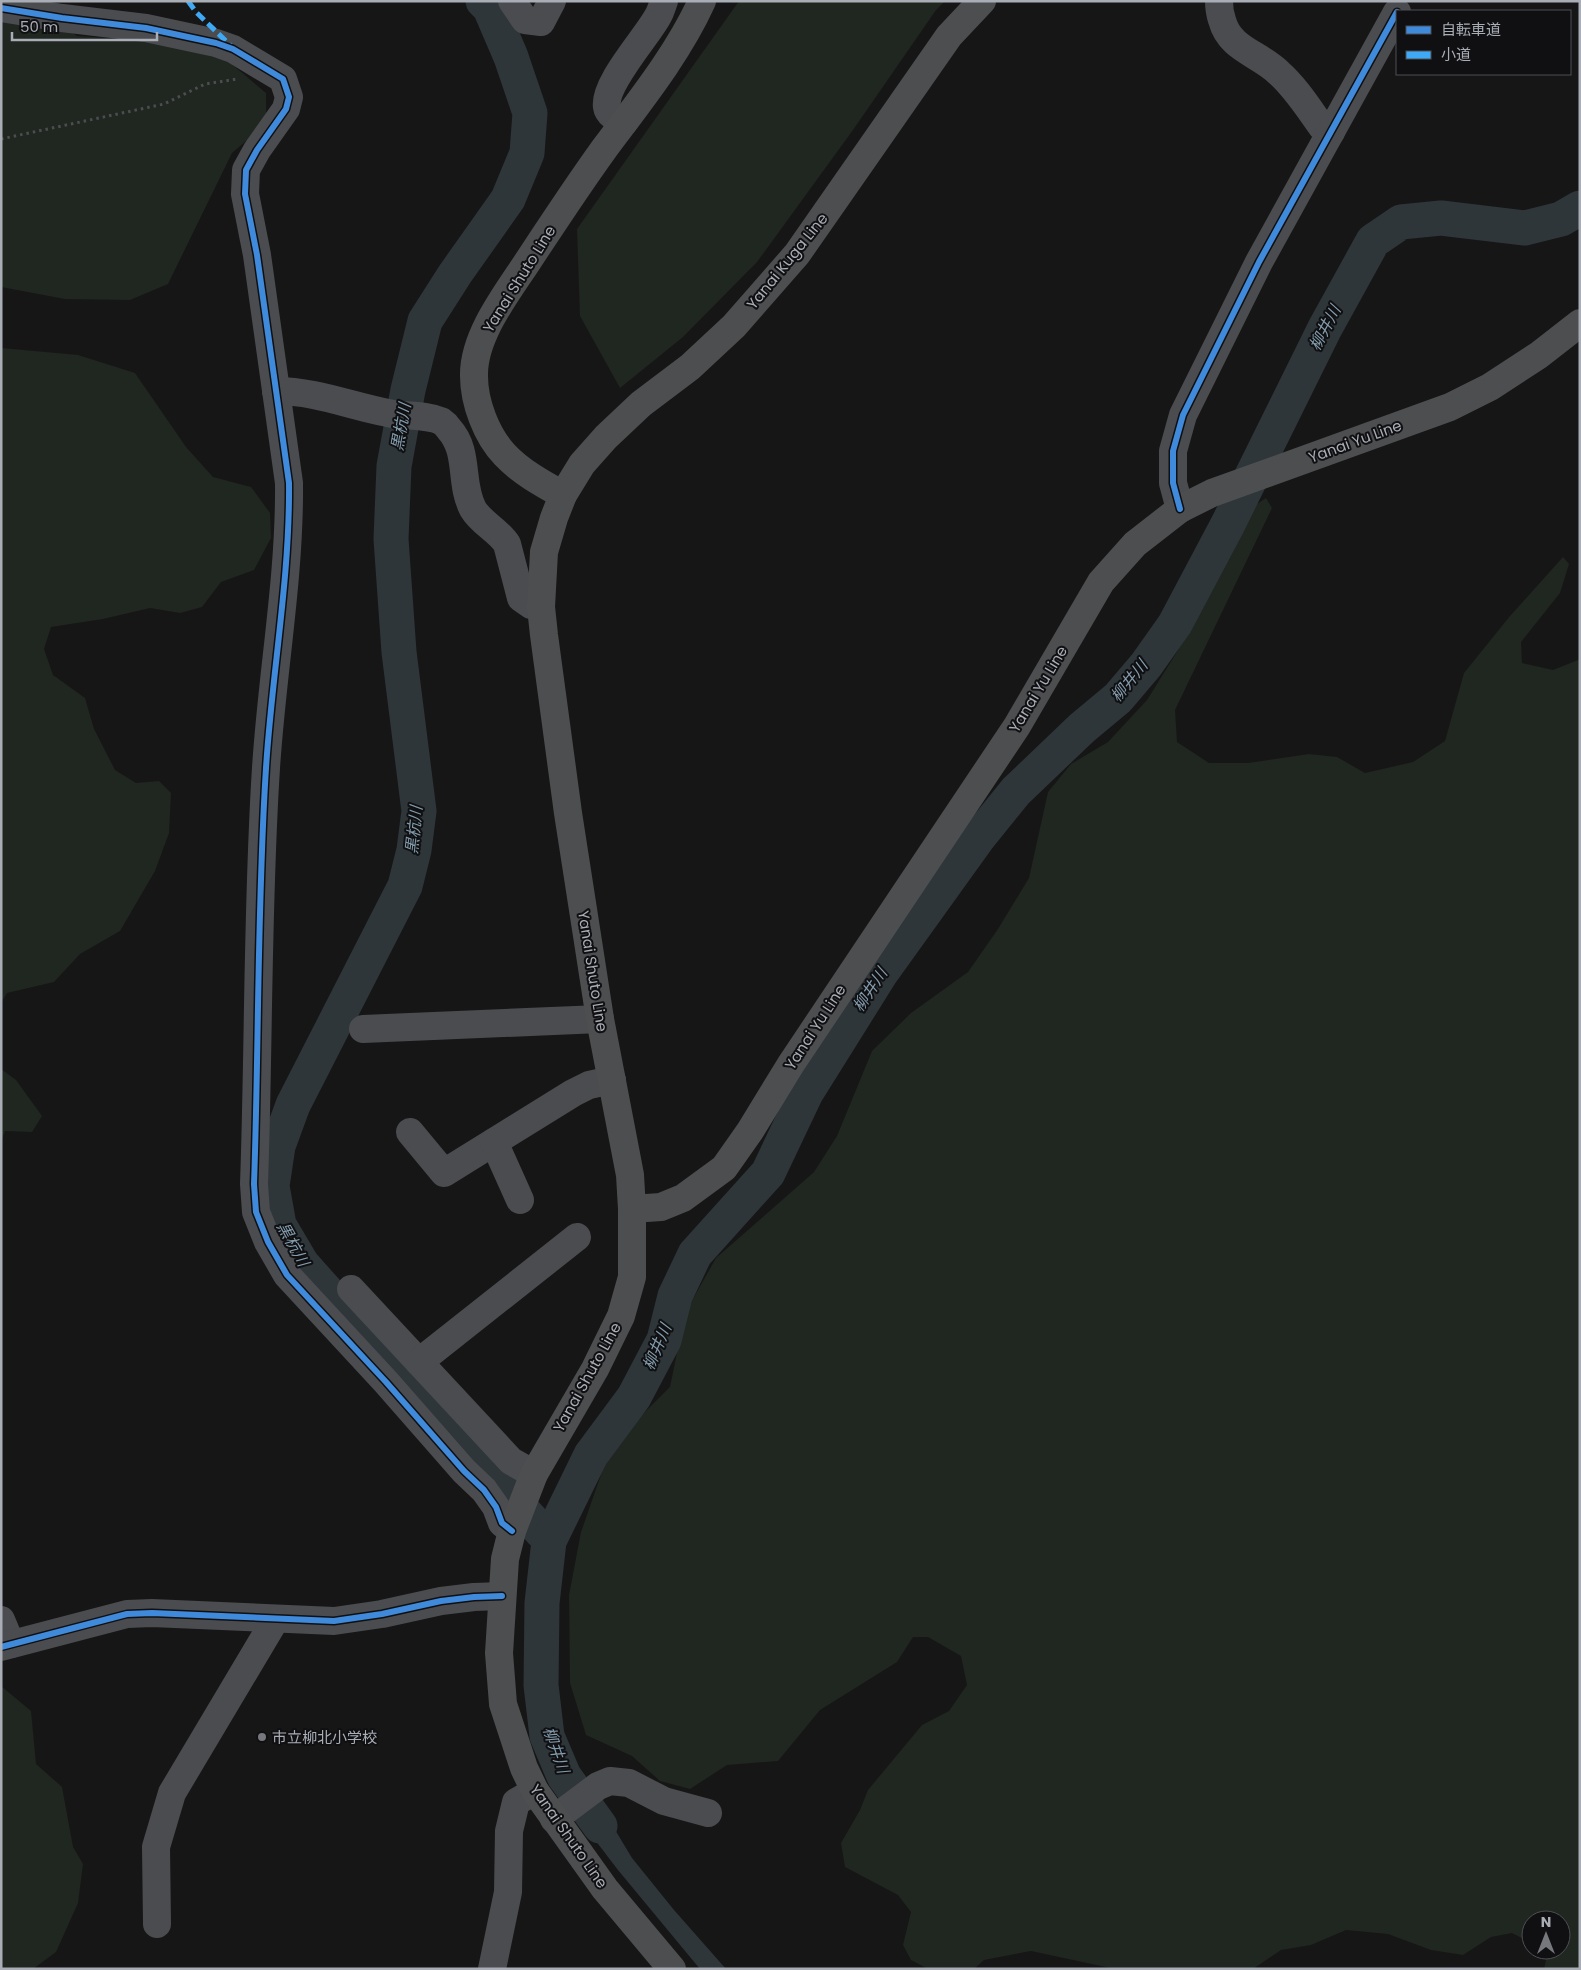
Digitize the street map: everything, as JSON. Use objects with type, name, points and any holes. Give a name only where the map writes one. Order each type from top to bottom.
[{"type":"main road","name":"Yanai Shuto Line","points":[[672,1969],[605,1889],[559,1816],[535,1791],[524,1768],[503,1704],[499,1652],[502,1596],[506,1559],[513,1529],[530,1483],[595,1369],[621,1316],[632,1277],[632,1209],[630,1175],[600,1019],[568,813],[541,607],[544,552],[563,496],[532,478],[504,454],[489,431],[477,405],[474,374],[479,344],[499,305],[589,170],[662,69],[695,18],[702,1]]},
{"type":"main road","name":"Yanai Kuga Line","points":[[563,496],[582,464],[606,437],[641,404],[690,367],[734,326],[797,254],[949,36],[982,1]]},
{"type":"main road","name":"Yanai Yu Line","points":[[632,1209],[661,1207],[683,1198],[724,1168],[750,1131],[791,1064],[1017,726],[1101,582],[1135,544],[1180,509],[1212,493],[1450,407],[1490,387],[1539,355],[1580,323]]},
{"type":"street","points":[[512,1],[524,20],[541,22],[552,1]]},
{"type":"street","points":[[624,122],[611,115],[607,109],[607,94],[658,16],[664,1]]},
{"type":"street","points":[[1219,1],[1224,29],[1233,42],[1268,63],[1280,74],[1322,127],[1330,132]]},
{"type":"street","points":[[1,8],[62,18],[146,28],[216,43],[233,49],[283,79],[290,97],[286,109],[257,150],[246,170],[246,186],[289,483],[290,519],[264,804],[254,1184],[256,1212],[268,1242],[287,1275],[386,1382],[464,1471],[484,1490],[496,1507],[502,1523],[513,1529]]},
{"type":"street","points":[[1180,509],[1173,483],[1173,451],[1183,415],[1259,262],[1396,16]]},
{"type":"street","points":[[276,391],[298,391],[390,414],[421,417],[442,422],[451,430],[461,448],[467,494],[473,509],[507,544],[521,598],[531,605],[541,607]]},
{"type":"street","points":[[363,1029],[600,1019]]},
{"type":"street","points":[[410,1132],[444,1173],[573,1093],[589,1085],[612,1080]]},
{"type":"street","points":[[494,1142],[520,1200]]},
{"type":"street","points":[[419,1362],[577,1237]]},
{"type":"street","points":[[351,1288],[511,1460],[530,1483]]},
{"type":"street","points":[[5,1637],[127,1614],[152,1613],[275,1620],[334,1621],[382,1614],[441,1601],[502,1596]]},
{"type":"street","points":[[157,1924],[156,1847],[170,1799],[275,1620]]},
{"type":"street","points":[[559,1816],[598,1786],[610,1781],[629,1783],[664,1801],[708,1813]]},
{"type":"street","points":[[492,1969],[508,1892],[509,1831],[516,1802],[535,1791]]},
{"type":"path","points":[[1,139],[164,104],[205,84],[242,78]]},
{"type":"shaded area","points":[[1,1],[26,1],[77,36],[155,41],[228,61],[266,93],[266,124],[232,153],[168,284],[130,300],[65,299],[1,287]]},
{"type":"shaded area","points":[[739,1],[945,1],[936,10],[853,130],[757,262],[683,337],[620,388],[580,316],[577,229]]},
{"type":"shaded area","points":[[1,348],[78,355],[135,373],[186,447],[213,477],[251,487],[270,513],[271,538],[254,570],[221,582],[202,607],[180,613],[150,608],[103,619],[51,627],[44,649],[53,675],[85,698],[94,729],[115,770],[136,783],[159,781],[171,793],[169,833],[155,871],[120,931],[80,954],[54,982],[7,993],[1,1003]]},
{"type":"shaded area","points":[[1266,498],[1272,508],[1175,710],[1177,742],[1209,763],[1248,763],[1309,754],[1337,757],[1365,773],[1413,762],[1445,741],[1464,673],[1510,616],[1563,557],[1569,564],[1560,593],[1521,642],[1522,663],[1553,670],[1580,658],[1580,1969],[1544,1969],[1546,1960],[1571,1960],[1571,1910],[1521,1910],[1521,1938],[1512,1933],[1491,1937],[1463,1955],[1431,1950],[1388,1934],[1346,1930],[1311,1945],[1281,1950],[1253,1969],[1115,1969],[1031,1951],[984,1960],[974,1969],[928,1969],[911,1960],[903,1945],[911,1912],[898,1895],[845,1867],[841,1843],[860,1810],[868,1790],[922,1725],[949,1711],[967,1685],[961,1656],[928,1637],[913,1637],[897,1662],[820,1710],[778,1761],[727,1765],[690,1789],[660,1781],[632,1756],[586,1735],[570,1683],[569,1595],[581,1532],[611,1446],[670,1387],[685,1313],[716,1258],[814,1172],[837,1136],[872,1051],[911,1013],[968,972],[998,929],[1029,878],[1048,792],[1071,764],[1108,742],[1147,700],[1190,631],[1251,508]]},
{"type":"shaded area","points":[[1,1069],[16,1080],[42,1116],[32,1132],[5,1131],[1,1142]]},
{"type":"shaded area","points":[[1,1686],[31,1711],[36,1764],[62,1787],[73,1847],[83,1864],[78,1903],[56,1952],[33,1969],[1,1969]]},
{"type":"shaded area","points":[[597,1800],[632,1858],[674,1910],[726,1969],[700,1969],[618,1870],[576,1815]]},
{"type":"waterway","name":"黒杭川","points":[[483,1],[490,8],[511,57],[530,113],[527,153],[508,199],[455,274],[425,321],[408,390],[394,466],[391,539],[399,652],[419,811],[414,850],[405,886],[293,1105],[278,1146],[272,1186],[279,1225],[302,1264],[542,1532]]},
{"type":"waterway","name":"柳井川","points":[[600,1826],[564,1776],[547,1736],[541,1685],[542,1603],[549,1541],[591,1455],[634,1397],[664,1340],[675,1296],[695,1254],[768,1173],[806,1093],[881,973],[978,838],[1016,791],[1082,728],[1118,698],[1146,665],[1175,624],[1228,524],[1325,328],[1373,241],[1401,222],[1441,218],[1525,228],[1561,219],[1580,208]]},
{"type":"marked path","points":[[188,1],[196,12],[231,46]]},
{"type":"cycle path","points":[[1,8],[62,18],[146,28],[216,43],[233,49],[283,79],[289,97],[286,109],[257,150],[246,170],[245,194],[257,255],[289,483],[287,554],[269,732],[263,820],[254,1184],[256,1212],[268,1242],[287,1275],[386,1382],[464,1471],[484,1490],[496,1507],[502,1523],[512,1531]]},
{"type":"cycle path","points":[[1180,509],[1173,483],[1173,451],[1183,415],[1259,262],[1396,14]]},
{"type":"cycle path","points":[[1,1647],[127,1614],[152,1613],[334,1621],[382,1614],[441,1601],[502,1596]]},
{"type":"place","name":"市立柳北小学校","points":[[262,1737]]}]
